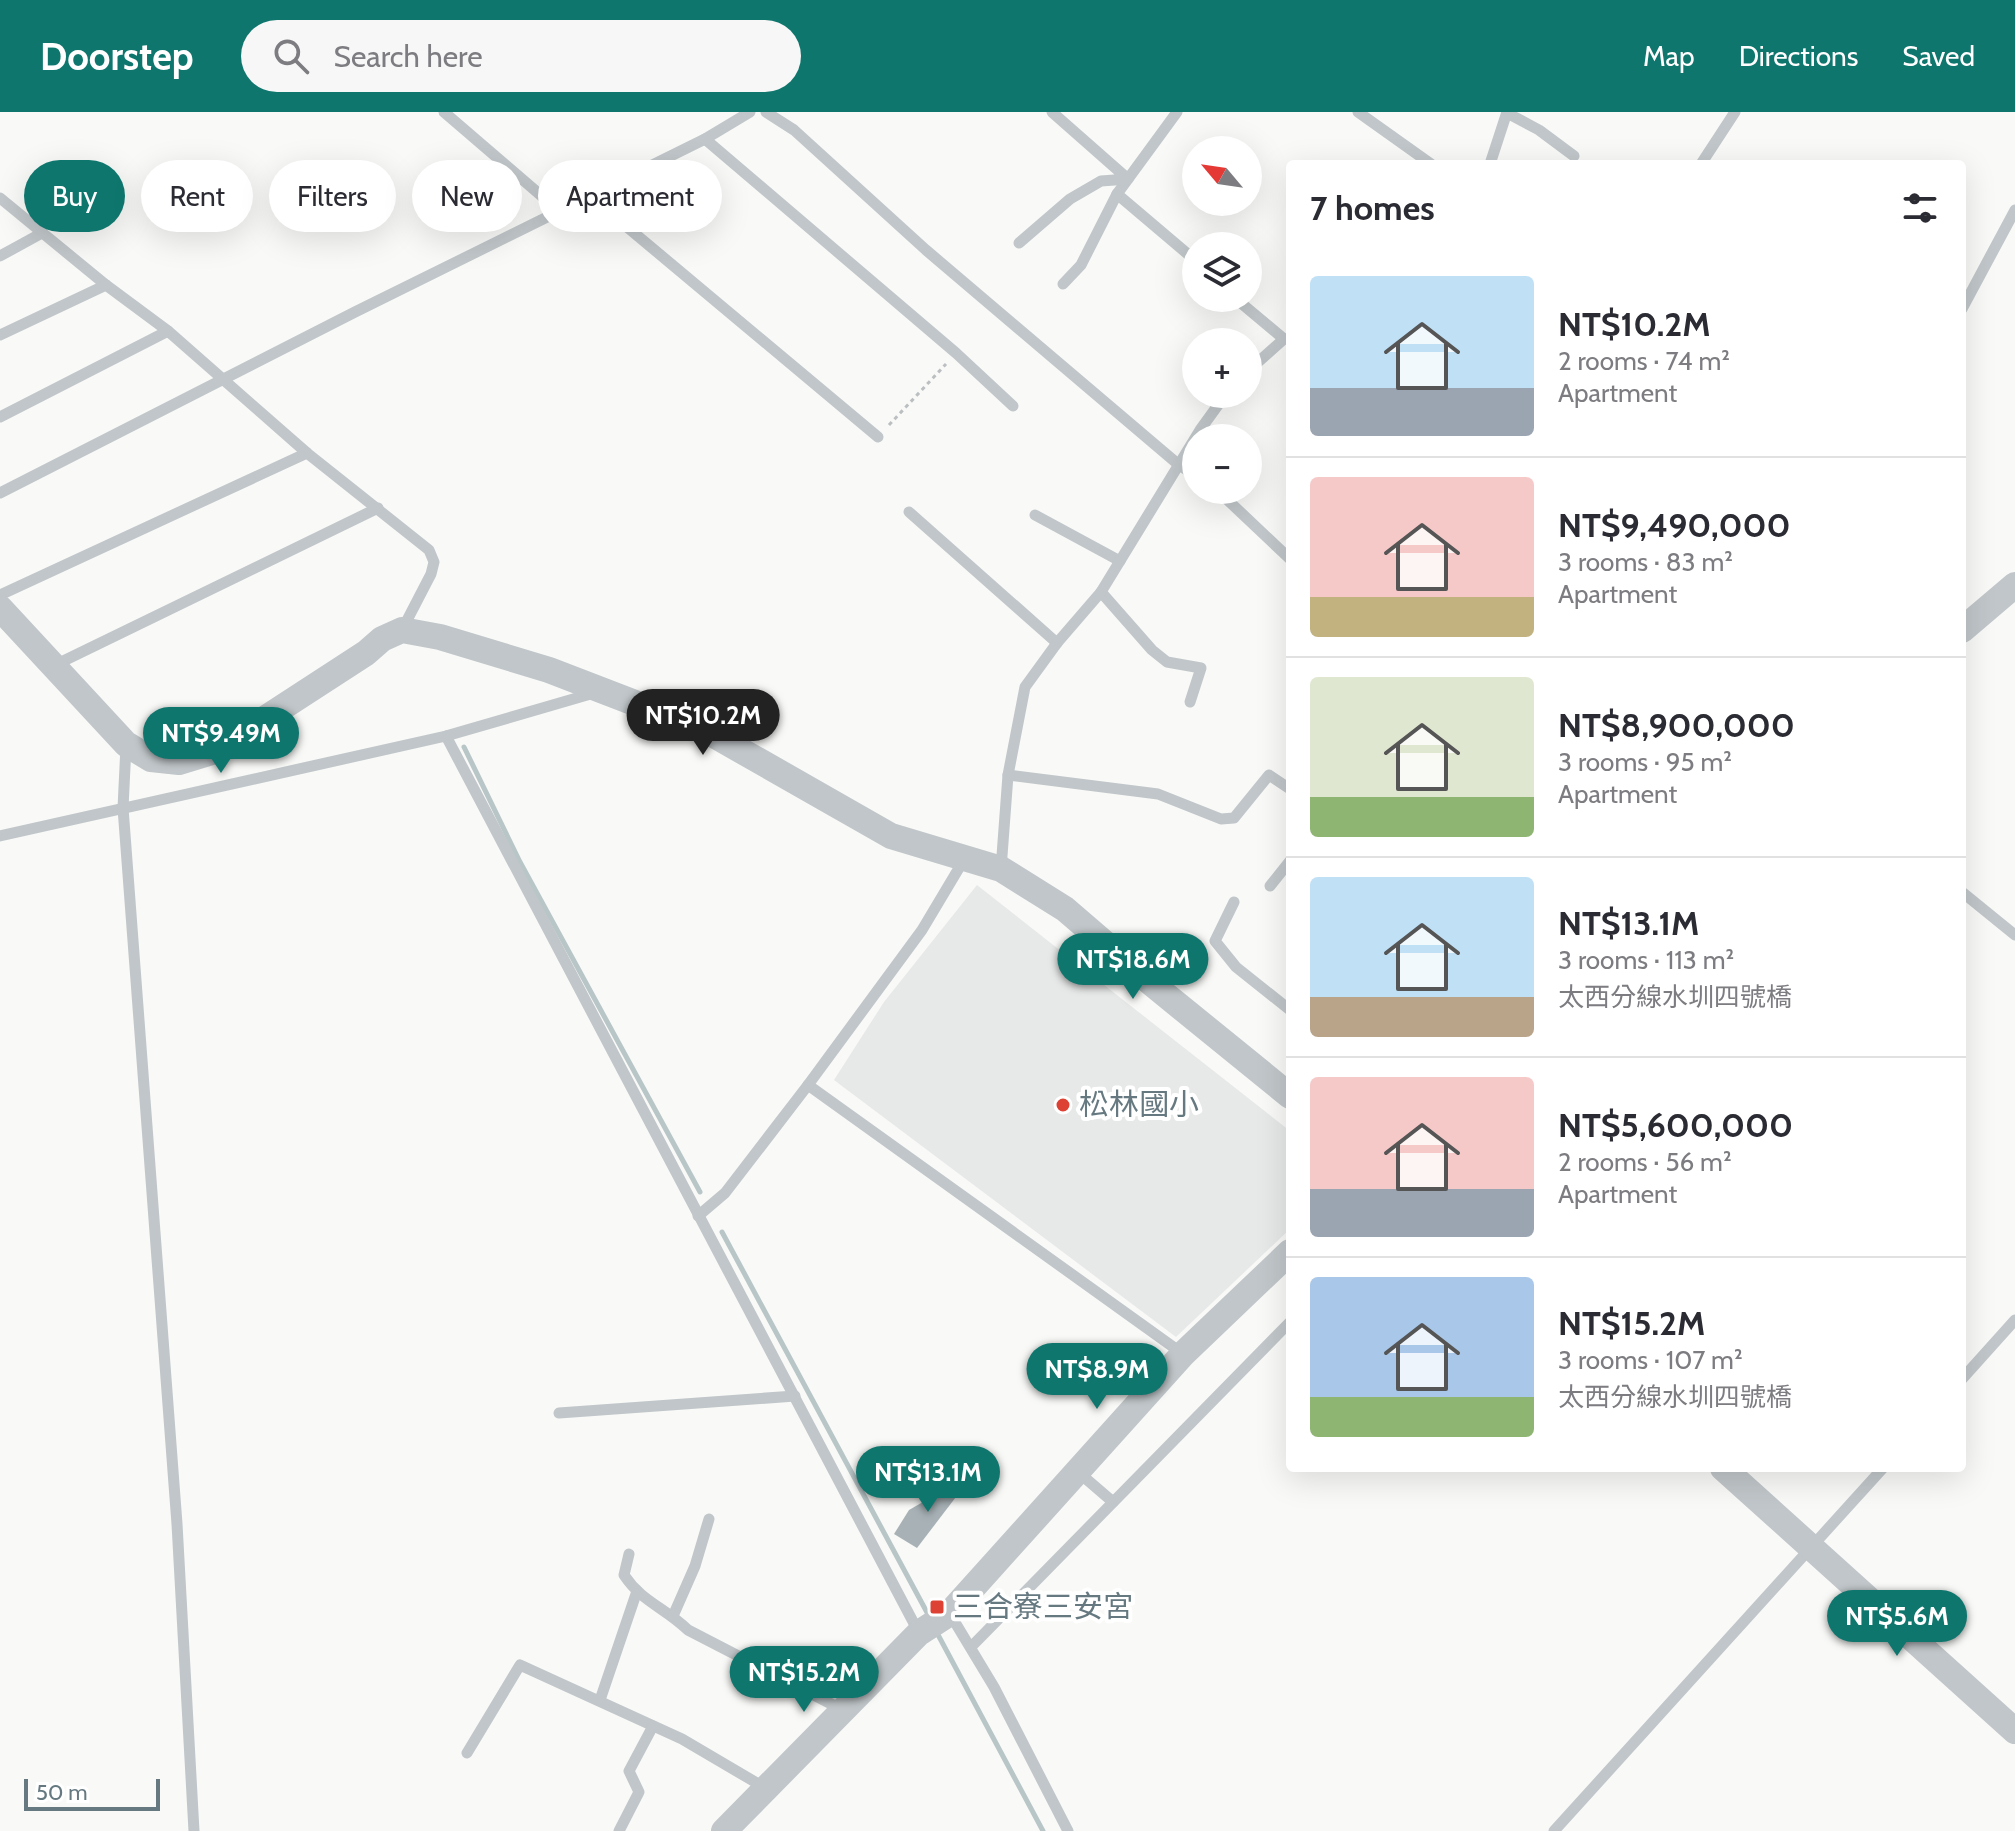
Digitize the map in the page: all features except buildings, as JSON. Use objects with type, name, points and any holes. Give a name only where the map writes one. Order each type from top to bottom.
[{"type":"street","points":[[1966,627],[2015,585]]},
{"type":"street","points":[[0,608],[126,744],[151,759],[179,762],[215,751],[366,653],[382,639],[402,630],[440,637],[549,670],[720,737],[891,836],[1001,869],[1065,909],[1286,1093]]},
{"type":"street","points":[[724,1831],[919,1633],[950,1613],[1183,1354],[1286,1256]]},
{"type":"street","points":[[1727,1472],[2015,1731]]},
{"type":"lane","points":[[444,112],[538,193]]},
{"type":"lane","points":[[663,160],[750,112]]},
{"type":"lane","points":[[766,112],[794,130],[926,250],[1182,467]]},
{"type":"lane","points":[[1052,112],[1128,179]]},
{"type":"lane","points":[[1063,284],[1081,265],[1117,194],[1177,112]]},
{"type":"lane","points":[[1358,112],[1425,160]]},
{"type":"lane","points":[[1491,160],[1507,112],[1539,130],[1574,156]]},
{"type":"lane","points":[[1704,160],[1735,112]]},
{"type":"lane","points":[[705,139],[956,353],[1013,406]]},
{"type":"lane","points":[[1019,243],[1070,199],[1101,181],[1128,179]]},
{"type":"lane","points":[[1117,194],[1182,249]]},
{"type":"lane","points":[[0,198],[106,285],[168,331],[307,453],[429,550],[434,562],[431,574],[402,630]]},
{"type":"lane","points":[[1966,302],[2015,210]]},
{"type":"lane","points":[[0,493],[538,222]]},
{"type":"lane","points":[[633,232],[878,437]]},
{"type":"lane","points":[[0,256],[42,233]]},
{"type":"lane","points":[[0,335],[106,285]]},
{"type":"lane","points":[[1253,312],[1286,338]]},
{"type":"lane","points":[[0,417],[168,331]]},
{"type":"lane","points":[[1262,360],[1286,340]]},
{"type":"lane","points":[[1001,869],[1008,775],[1025,687],[1057,643],[1101,592],[1216,408]]},
{"type":"lane","points":[[0,595],[307,453]]},
{"type":"lane","points":[[1232,504],[1286,555]]},
{"type":"lane","points":[[52,666],[378,508]]},
{"type":"lane","points":[[909,512],[1057,643]]},
{"type":"lane","points":[[1035,515],[1120,561]]},
{"type":"lane","points":[[1101,592],[1152,650],[1167,662],[1201,668],[1190,702]]},
{"type":"lane","points":[[0,836],[446,736],[602,690]]},
{"type":"lane","points":[[446,736],[919,1633]]},
{"type":"lane","points":[[126,744],[123,808],[177,1524],[194,1831]]},
{"type":"lane","points":[[1008,775],[1158,794],[1221,819],[1234,818],[1269,775],[1286,786]]},
{"type":"lane","points":[[698,1216],[725,1193],[808,1085],[922,930],[965,857]]},
{"type":"lane","points":[[1270,886],[1286,866]]},
{"type":"lane","points":[[1966,895],[2015,935]]},
{"type":"lane","points":[[1234,902],[1215,941],[1236,967],[1286,1007]]},
{"type":"lane","points":[[808,1085],[1183,1354]]},
{"type":"lane","points":[[1966,1375],[2015,1320]]},
{"type":"lane","points":[[971,1647],[1286,1326]]},
{"type":"lane","points":[[559,1413],[795,1396]]},
{"type":"lane","points":[[1077,1471],[1113,1502]]},
{"type":"lane","points":[[1554,1831],[1879,1472]]},
{"type":"lane","points":[[673,1616],[695,1566],[709,1519]]},
{"type":"lane","points":[[629,1554],[624,1575],[636,1594],[673,1616],[688,1630],[843,1710]]},
{"type":"lane","points":[[600,1700],[636,1594]]},
{"type":"lane","points":[[950,1613],[1068,1831]]},
{"type":"lane","points":[[467,1753],[520,1665],[682,1739],[767,1789]]},
{"type":"lane","points":[[619,1831],[639,1792],[629,1771],[653,1726]]},
{"type":"path","points":[[878,437],[956,353]]},
{"type":"shaded area","name":"松林國小","points":[[977,885],[1286,1128],[1286,1233],[1176,1337],[834,1080],[884,1002]]},
{"type":"waterway","points":[[464,747],[520,862],[700,1192]]},
{"type":"waterway","points":[[722,1232],[930,1618]]},
{"type":"waterway","points":[[936,1631],[1043,1831]]},
{"type":"place","name":"松林國小","points":[[1063,1105]]},
{"type":"place","name":"三合寮三安宮","points":[[937,1607]]}]
